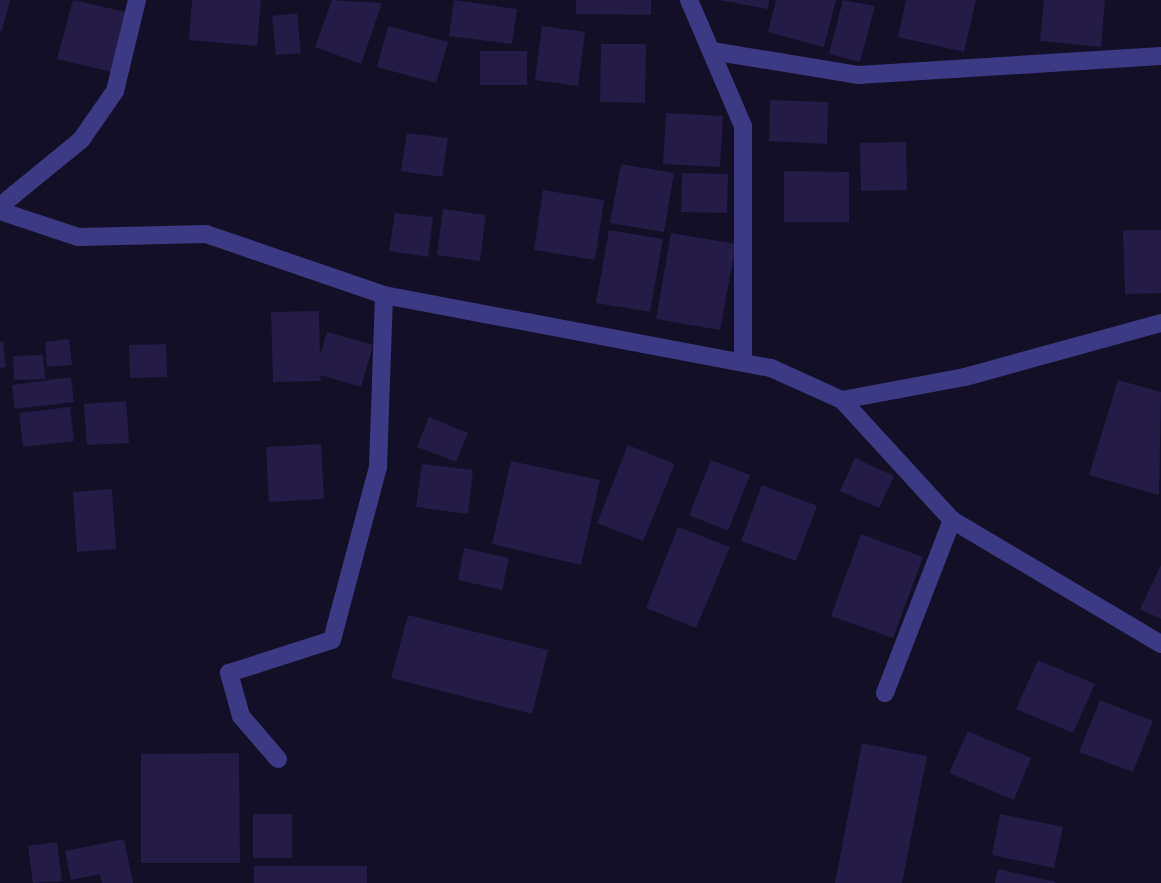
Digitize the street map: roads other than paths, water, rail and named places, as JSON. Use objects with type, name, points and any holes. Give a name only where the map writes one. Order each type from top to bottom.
[{"type":"street","points":[[137,0],[115,91],[81,140],[0,209],[78,237],[205,234],[384,295],[743,362],[842,400],[952,520],[1161,644]]},
{"type":"street","points":[[689,0],[743,126],[743,362]]},
{"type":"street","points":[[712,51],[870,75],[1161,56]]},
{"type":"street","points":[[278,759],[242,716],[229,673],[332,640],[378,467],[384,295]]},
{"type":"street","points":[[842,400],[965,377],[1161,323]]},
{"type":"street","points":[[885,693],[952,520]]}]
